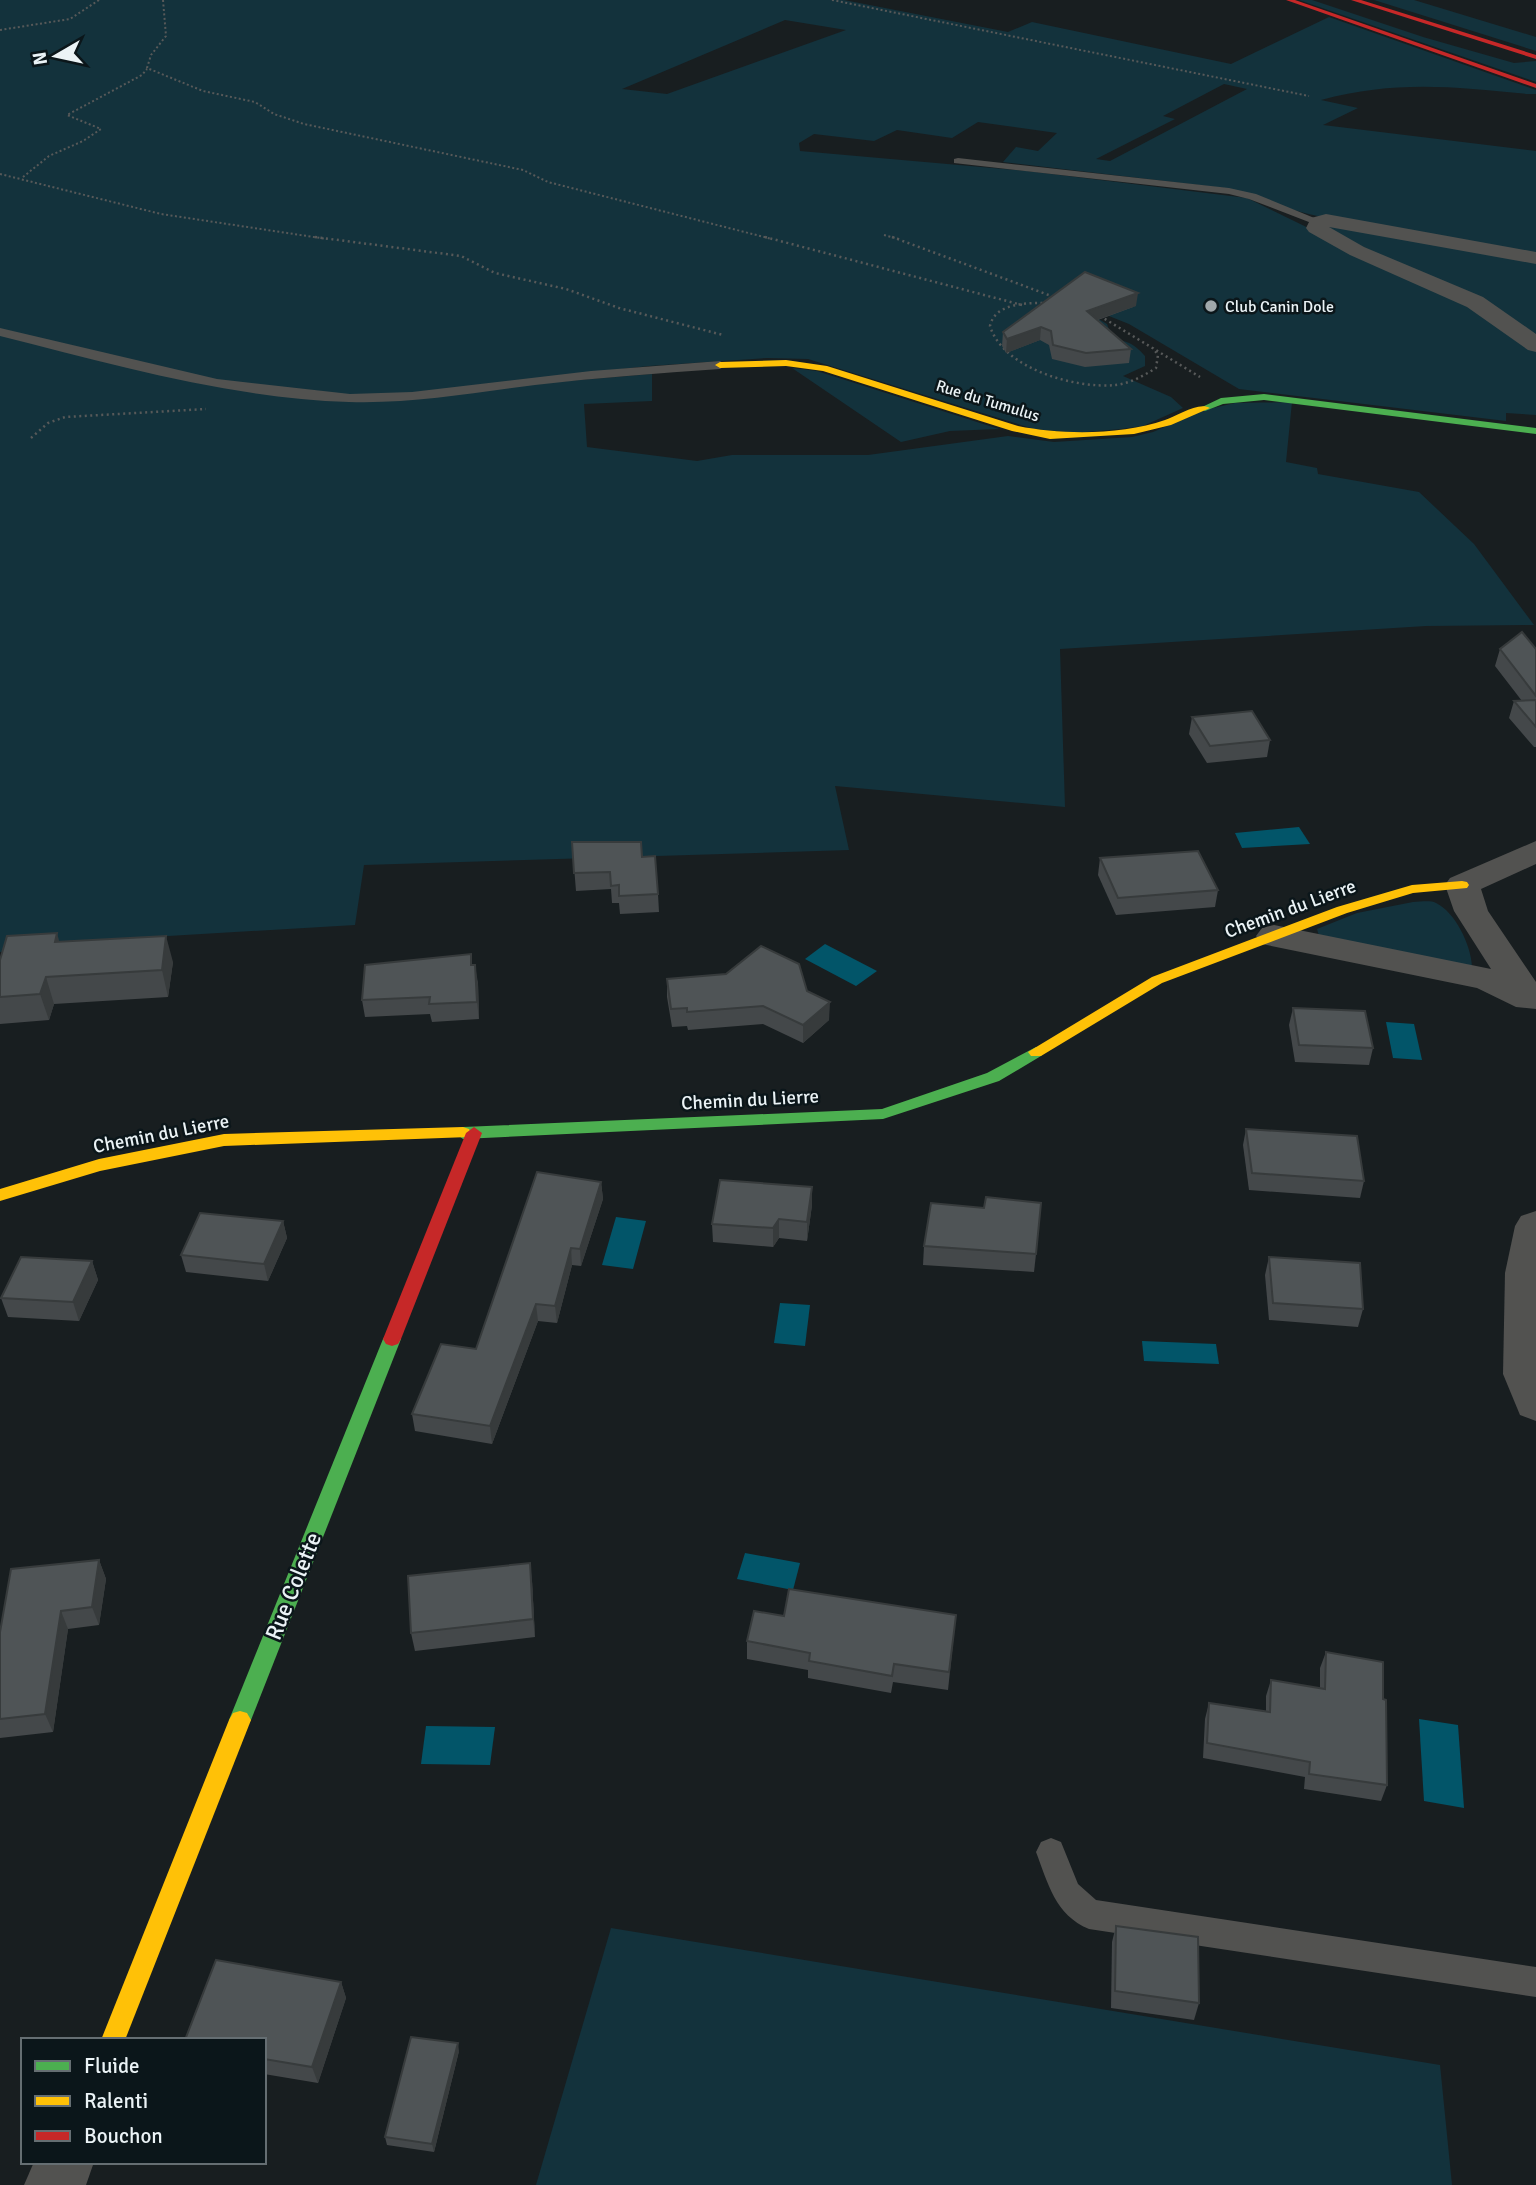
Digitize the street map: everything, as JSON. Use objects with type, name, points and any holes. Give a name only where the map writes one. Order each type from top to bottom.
[{"type":"street","points":[[1289,0],[1536,86]]},
{"type":"street","points":[[1354,0],[1536,57]]},
{"type":"street","points":[[1536,258],[1363,225],[1318,222],[1315,228],[1357,251],[1475,302],[1536,345]]},
{"type":"street","name":"Rue du Tumulus","points":[[720,365],[786,363],[824,368],[1016,429],[1050,436],[1108,435],[1153,428],[1202,406],[1236,398],[1325,403],[1536,431]]},
{"type":"street","points":[[1531,1002],[1471,911],[1462,885],[1536,851]]},
{"type":"street","name":"Chemin du Lierre","points":[[0,1195],[99,1165],[224,1140],[474,1133],[883,1114],[993,1077],[1157,980],[1342,910],[1412,889],[1462,885]]},
{"type":"street","points":[[1274,936],[1486,979],[1531,1002]]},
{"type":"street","name":"Rue Colette","points":[[114,2038],[474,1133]]},
{"type":"street","points":[[1536,1226],[1526,1273],[1525,1374],[1536,1403]]},
{"type":"street","points":[[55,2185],[63,2164]]},
{"type":"lane","points":[[958,161],[1229,191],[1252,196],[1318,222]]},
{"type":"lane","points":[[0,332],[162,371],[269,390],[338,398],[398,397],[611,372],[720,365]]},
{"type":"lane","points":[[1051,1852],[1067,1894],[1089,1914],[1536,1982]]},
{"type":"path","points":[[0,30],[70,19],[99,0]]},
{"type":"path","points":[[163,0],[168,32],[164,42],[150,53],[148,68],[164,78],[203,91],[255,102],[274,114],[304,124],[523,170],[548,181],[611,199],[859,260],[1022,305]]},
{"type":"path","points":[[832,0],[1309,96]]},
{"type":"path","points":[[22,177],[32,175],[47,157],[89,139],[101,129],[67,115],[142,75],[148,71],[146,68]]},
{"type":"path","points":[[0,174],[22,177],[90,198],[161,214],[461,256],[495,273],[566,289],[619,308],[728,336]]},
{"type":"path","points":[[884,235],[908,241],[1064,301]]},
{"type":"path","points":[[1058,304],[1022,305],[996,313],[990,327],[1011,355],[1041,374],[1086,384],[1129,381],[1156,368],[1158,355],[1153,348]]},
{"type":"path","points":[[1097,315],[1236,398]]},
{"type":"path","points":[[32,438],[48,423],[65,417],[209,409]]},
{"type":"shaded area","points":[[0,0],[844,0],[1008,32],[1032,22],[1231,64],[1329,17],[1536,90],[1536,94],[1528,94],[1400,87],[1321,100],[1358,108],[1323,125],[1536,151],[1536,339],[1470,296],[1328,231],[1333,218],[1306,214],[1224,188],[1003,162],[1016,147],[1038,151],[1057,133],[978,122],[952,138],[897,130],[874,141],[814,134],[799,143],[800,151],[1027,171],[1247,198],[1460,302],[1536,349],[1536,415],[1506,413],[1506,421],[1239,389],[1129,324],[1059,296],[1048,299],[1046,306],[1090,314],[1107,324],[1110,332],[1099,336],[1103,340],[1127,342],[1145,356],[1145,366],[1123,376],[1171,397],[1183,408],[1143,426],[1074,433],[1034,429],[808,359],[767,358],[649,366],[530,379],[531,384],[652,374],[652,401],[584,404],[587,447],[697,461],[732,455],[868,455],[1008,436],[1054,442],[1132,437],[1153,432],[1204,410],[1235,403],[1292,402],[1286,462],[1317,468],[1318,474],[1419,492],[1474,544],[1534,625],[1426,626],[1060,649],[1065,807],[835,786],[849,850],[364,865],[355,925],[118,939],[0,952]],"holes":[[[785,20],[846,30],[667,94],[622,89]],[[1224,84],[1247,89],[1110,161],[1096,159],[1175,119],[1163,116]]]},
{"type":"shaded area","points":[[1299,0],[1312,0],[1423,37],[1514,63],[1536,61],[1536,82]]},
{"type":"shaded area","points":[[1374,0],[1414,0],[1536,37],[1536,51]]},
{"type":"shaded area","points":[[792,368],[817,371],[999,429],[950,431],[901,442]]},
{"type":"shaded area","points":[[1413,902],[1434,902],[1450,914],[1465,939],[1472,966],[1319,936],[1317,929],[1357,913]]},
{"type":"shaded area","points":[[611,1928],[1440,2065],[1452,2185],[536,2185]]},
{"type":"water","points":[[1299,827],[1310,844],[1242,848],[1235,833]]},
{"type":"water","points":[[825,944],[877,971],[856,986],[805,959]]},
{"type":"water","points":[[1386,1022],[1414,1024],[1422,1060],[1393,1058]]},
{"type":"water","points":[[616,1217],[646,1221],[633,1269],[602,1265]]},
{"type":"water","points":[[780,1303],[810,1305],[805,1346],[774,1343]]},
{"type":"water","points":[[1142,1341],[1216,1344],[1219,1364],[1144,1361]]},
{"type":"water","points":[[745,1553],[800,1563],[793,1590],[737,1579]]},
{"type":"water","points":[[1419,1719],[1458,1725],[1464,1808],[1424,1801]]},
{"type":"water","points":[[426,1726],[495,1727],[490,1765],[421,1764]]},
{"type":"building","points":[[1085,272],[1138,293],[1087,311],[1131,349],[1086,353],[1053,345],[1051,331],[1041,327],[1007,339],[1003,332]]},
{"type":"building","points":[[1522,632],[1536,649],[1536,696],[1500,649]]},
{"type":"building","points":[[1536,700],[1536,727],[1514,701]]},
{"type":"building","points":[[1252,711],[1270,740],[1210,746],[1192,717]]},
{"type":"building","points":[[572,842],[641,842],[642,857],[655,856],[658,894],[619,896],[619,885],[611,886],[610,872],[574,873]]},
{"type":"building","points":[[1198,851],[1218,890],[1118,898],[1100,858]]},
{"type":"building","points":[[57,933],[55,942],[166,936],[162,970],[46,977],[40,994],[0,997],[0,960],[7,936]]},
{"type":"building","points":[[761,946],[799,964],[807,991],[830,1002],[803,1025],[763,1006],[687,1012],[687,1008],[671,1009],[667,979],[726,974]]},
{"type":"building","points":[[471,954],[471,965],[475,965],[477,1002],[429,1004],[430,997],[362,1000],[365,965]]},
{"type":"building","points":[[1293,1008],[1365,1011],[1373,1048],[1299,1045]]},
{"type":"building","points":[[1246,1129],[1357,1136],[1364,1181],[1252,1173]]},
{"type":"building","points":[[537,1172],[601,1182],[580,1249],[571,1248],[555,1306],[536,1304],[490,1426],[412,1414],[441,1344],[476,1349]]},
{"type":"building","points":[[720,1180],[812,1187],[807,1222],[779,1219],[773,1228],[712,1224]]},
{"type":"building","points":[[986,1197],[1041,1203],[1036,1254],[924,1246],[931,1203],[984,1208]]},
{"type":"building","points":[[200,1213],[283,1221],[264,1264],[181,1255]]},
{"type":"building","points":[[21,1257],[92,1261],[73,1302],[1,1298]]},
{"type":"building","points":[[1269,1257],[1360,1263],[1363,1309],[1273,1303]]},
{"type":"building","points":[[99,1560],[92,1607],[61,1611],[45,1714],[0,1719],[0,1632],[11,1569]]},
{"type":"building","points":[[530,1563],[533,1619],[411,1633],[408,1576]]},
{"type":"building","points":[[789,1589],[956,1615],[949,1672],[894,1664],[892,1676],[809,1661],[810,1653],[747,1641],[754,1611],[784,1616]]},
{"type":"building","points":[[1326,1652],[1383,1662],[1387,1785],[1309,1774],[1310,1762],[1207,1743],[1209,1703],[1270,1712],[1271,1680],[1325,1689]]},
{"type":"building","points":[[1116,1926],[1198,1937],[1199,2003],[1115,1991]]},
{"type":"building","points":[[216,1960],[341,1982],[312,2067],[266,2059],[266,2038],[186,2038]]},
{"type":"building","points":[[411,2037],[458,2043],[432,2144],[385,2137]]},
{"type":"traffic: fast","points":[[1205,408],[1221,401],[1264,397],[1536,431]]},
{"type":"traffic: fast","points":[[463,1133],[883,1114],[993,1077],[1036,1052]]},
{"type":"traffic: fast","points":[[240,1720],[392,1339]]},
{"type":"traffic: slow","points":[[720,365],[786,363],[824,368],[1016,429],[1050,436],[1134,431],[1167,423],[1205,408]]},
{"type":"traffic: slow","points":[[1036,1052],[1157,980],[1342,910],[1412,889],[1462,885]]},
{"type":"traffic: slow","points":[[0,1195],[99,1165],[224,1140],[463,1133]]},
{"type":"traffic: slow","points":[[114,2038],[240,1720]]},
{"type":"traffic: jam","points":[[1289,0],[1536,86]]},
{"type":"traffic: jam","points":[[1354,0],[1536,57]]},
{"type":"traffic: jam","points":[[392,1339],[474,1133]]},
{"type":"place","name":"Club Canin Dole","points":[[1211,306]]}]
